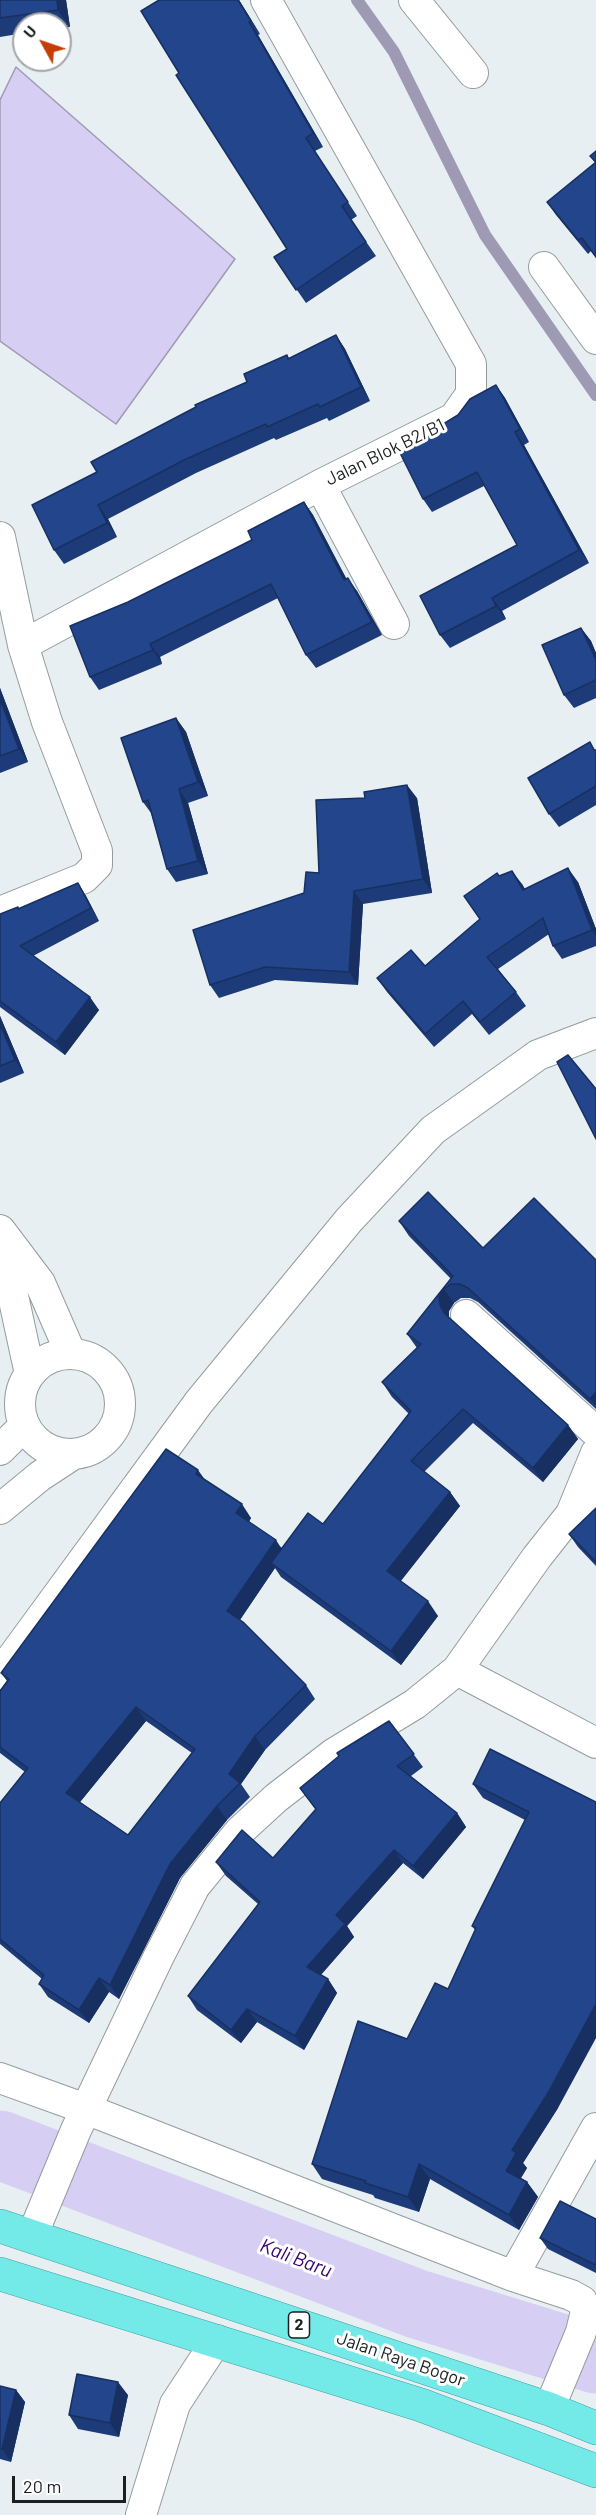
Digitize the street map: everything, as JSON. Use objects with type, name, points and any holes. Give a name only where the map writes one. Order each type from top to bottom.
[{"type":"highway","name":"Jalan Raya Bogor","points":[[0,2226],[36,2227],[556,2395],[596,2428]]},
{"type":"highway","name":"Jalan Raya Bogor","points":[[0,2274],[421,2405],[596,2471]]},
{"type":"street","name":"Jalan Blok B2/B1","points":[[23,645],[320,485],[454,418],[471,394],[471,364],[266,0]]},
{"type":"street","points":[[414,0],[473,74]]},
{"type":"street","points":[[544,267],[596,339]]},
{"type":"street","points":[[320,485],[394,624]]},
{"type":"street","points":[[0,537],[23,645],[47,722],[97,851],[97,865],[84,878],[0,912]]},
{"type":"street","points":[[0,1674],[199,1402],[349,1220],[379,1187],[442,1123],[538,1055],[596,1033]]},
{"type":"street","points":[[0,1232],[40,1283],[71,1354]]},
{"type":"street","points":[[0,1232],[30,1374]]},
{"type":"street","points":[[466,1315],[596,1432]]},
{"type":"street","points":[[0,1509],[40,1476],[72,1455],[91,1450],[107,1439],[117,1423],[121,1403],[117,1384],[106,1368],[90,1358],[71,1354],[55,1356],[41,1363],[30,1374],[22,1390],[19,1408],[24,1426],[36,1442],[52,1452],[72,1455]]},
{"type":"street","points":[[0,1450],[24,1426]]},
{"type":"street","points":[[36,2227],[81,2119],[195,1886],[240,1830],[276,1798],[333,1754],[415,1704],[457,1670],[537,1557],[583,1508],[596,1453]]},
{"type":"street","points":[[457,1670],[596,1743]]},
{"type":"street","points":[[0,2078],[81,2119],[571,2295],[582,2301],[586,2311],[581,2332],[556,2395]]},
{"type":"street","points":[[513,2276],[596,2128]]},
{"type":"street","points":[[141,2515],[175,2404],[217,2340]]},
{"type":"shaded area","points":[[14,72],[22,72],[235,259],[116,424],[0,341],[0,100]]},
{"type":"building","points":[[0,0],[57,0],[58,10],[12,12],[12,16],[0,18]]},
{"type":"building","points":[[159,0],[238,0],[313,133],[306,138],[348,202],[342,206],[366,242],[296,290],[274,257],[287,249],[176,75],[179,73],[141,11]]},
{"type":"building","points":[[596,151],[596,162],[590,156]]},
{"type":"building","points":[[596,162],[596,257],[582,238],[578,240],[547,202]]},
{"type":"building","points":[[336,335],[361,387],[320,407],[318,404],[267,427],[266,424],[186,459],[98,505],[107,523],[54,550],[32,505],[97,472],[91,462],[196,407],[195,405],[247,382],[244,374],[287,355],[288,359]]},
{"type":"building","points":[[496,385],[520,429],[515,432],[579,550],[492,598],[496,606],[440,635],[420,596],[517,545],[477,472],[423,499],[399,451],[436,432],[435,429],[458,415],[470,399]]},
{"type":"building","points":[[304,502],[344,580],[348,578],[372,622],[306,655],[271,584],[150,644],[153,650],[90,677],[70,626],[128,602],[252,540],[248,531]]},
{"type":"building","points":[[581,628],[596,660],[596,680],[564,695],[542,645]]},
{"type":"building","points":[[0,699],[19,749],[0,756]]},
{"type":"building","points":[[176,718],[198,782],[179,789],[198,861],[167,869],[148,800],[143,802],[121,738]]},
{"type":"building","points":[[590,742],[596,750],[596,786],[549,814],[528,778]]},
{"type":"building","points":[[407,785],[423,879],[354,891],[349,972],[265,967],[210,985],[193,930],[304,893],[306,872],[319,873],[316,800],[365,798],[364,792]]},
{"type":"building","points":[[568,868],[592,930],[553,946],[543,918],[487,957],[516,992],[480,1022],[463,1001],[425,1034],[377,978],[411,950],[425,966],[480,919],[464,896],[497,873],[499,876],[512,871],[523,890]]},
{"type":"building","points":[[78,883],[91,908],[20,946],[90,997],[56,1042],[0,1001],[0,914],[18,907],[18,909]]},
{"type":"building","points":[[0,1024],[15,1060],[0,1066]]},
{"type":"building","points":[[568,1055],[596,1089],[596,1139],[557,1062]]},
{"type":"building","points":[[428,1192],[483,1248],[534,1198],[596,1260],[596,1392],[590,1399],[468,1288],[460,1284],[451,1284],[444,1289],[439,1297],[444,1313],[568,1425],[533,1468],[463,1409],[411,1461],[450,1492],[387,1571],[428,1601],[391,1651],[271,1563],[308,1513],[323,1524],[411,1411],[382,1382],[421,1344],[407,1334],[453,1276],[399,1221]]},
{"type":"building","points":[[166,1449],[198,1470],[196,1474],[242,1504],[236,1513],[276,1540],[227,1611],[243,1622],[306,1685],[255,1736],[229,1774],[240,1783],[217,1806],[170,1864],[110,1985],[99,1978],[79,2010],[39,1984],[44,1975],[0,1939],[0,1803],[28,1768],[0,1747],[0,1691],[9,1679],[1,1673]],"holes":[[[136,1707],[195,1749],[128,1835],[66,1793]]]},
{"type":"building","points":[[596,1508],[596,1562],[569,1534]]},
{"type":"building","points":[[389,1721],[414,1754],[397,1766],[457,1813],[413,1866],[394,1850],[336,1915],[345,1924],[307,1967],[328,1979],[295,2036],[247,2009],[231,2030],[188,1996],[260,1902],[216,1862],[242,1830],[273,1858],[316,1809],[300,1788],[339,1756],[337,1753]]},
{"type":"building","points":[[490,1749],[596,1802],[596,2004],[548,2093],[512,2150],[516,2153],[506,2171],[527,2182],[509,2215],[419,2164],[408,2197],[312,2164],[358,2021],[407,2039],[435,1983],[448,1989],[476,1928],[472,1926],[529,1812],[473,1784]]},
{"type":"building","points":[[560,2201],[596,2219],[596,2265],[540,2238]]},
{"type":"building","points":[[77,2374],[118,2382],[110,2423],[69,2415]]},
{"type":"building","points":[[0,2386],[16,2390],[2,2449],[0,2449]]},
{"type":"waterway","points":[[357,0],[394,52],[485,235],[596,395]]},
{"type":"waterway","name":"Kali Baru","points":[[0,2145],[417,2304],[596,2359]]}]
